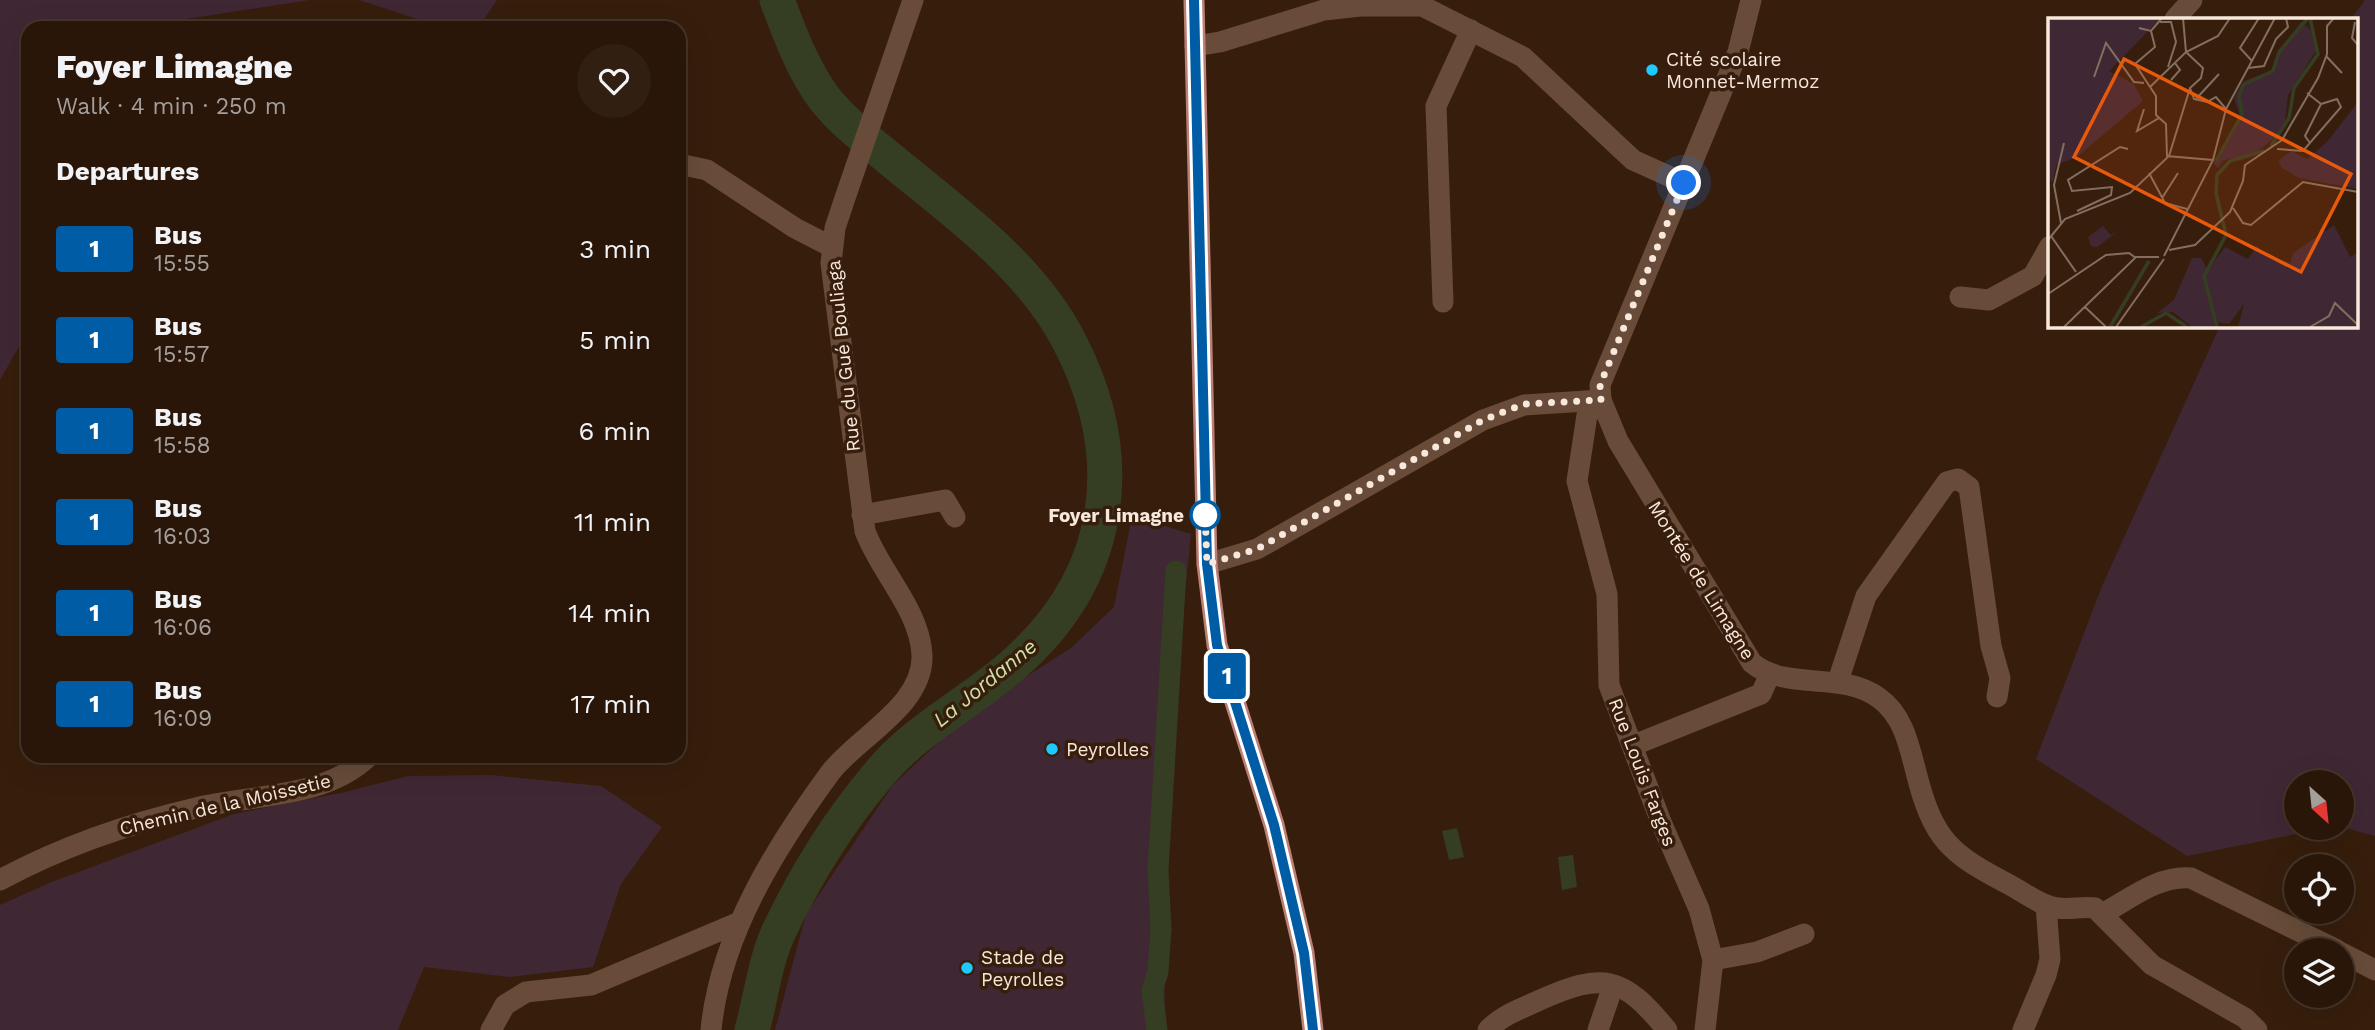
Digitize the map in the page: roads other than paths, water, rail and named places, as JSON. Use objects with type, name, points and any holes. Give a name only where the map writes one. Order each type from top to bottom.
[{"type":"main road","points":[[1194,0],[1207,564],[1217,645],[1274,825],[1304,953],[1313,1030]]},
{"type":"street","name":"Rue du Gué Bouliaga","points":[[711,1030],[723,967],[740,922],[787,838],[832,770],[896,708],[919,676],[922,658],[916,626],[871,549],[862,515],[832,280],[832,247],[852,177],[913,0]]},
{"type":"street","name":"Rue Louis Farges","points":[[1705,1030],[1713,960],[1699,909],[1661,822],[1609,685],[1607,594],[1577,481],[1587,415],[1601,400],[1600,385],[1738,52],[1751,0]]},
{"type":"street","points":[[2176,18],[2192,0]]},
{"type":"street","points":[[1195,46],[1220,42],[1324,10],[1360,6],[1422,6],[1523,57],[1633,160],[1684,183]]},
{"type":"street","points":[[1443,302],[1436,106],[1471,30]]},
{"type":"street","points":[[686,166],[707,170],[794,228],[832,247]]},
{"type":"street","points":[[1960,297],[1989,300],[2033,276],[2048,248]]},
{"type":"street","points":[[1207,564],[1257,549],[1483,420],[1524,404],[1601,400]]},
{"type":"street","name":"Montée de Limagne","points":[[1601,400],[1618,441],[1744,653],[1761,670],[1770,674],[1838,681],[1877,696],[1900,721],[1920,791],[1941,838],[1952,851],[1982,872],[2046,905],[2067,908],[2082,906],[2104,913]]},
{"type":"street","points":[[1838,681],[1866,596],[1947,482],[1958,479],[1969,487],[1990,646],[2000,678],[1997,697]]},
{"type":"street","points":[[862,515],[945,500],[955,517]]},
{"type":"street","points":[[1634,746],[1761,694],[1770,674]]},
{"type":"street","name":"Chemin de la Moissetie","points":[[0,880],[67,846],[104,833],[198,807],[319,785],[360,763]]},
{"type":"street","points":[[2257,1030],[2245,1018],[2152,965],[2104,913],[2155,884],[2175,877],[2191,878],[2313,938]]},
{"type":"street","points":[[2023,1030],[2050,959],[2046,905]]},
{"type":"street","points":[[491,1030],[505,1005],[526,992],[592,985],[740,922]]},
{"type":"street","points":[[1713,960],[1757,953],[1804,934]]},
{"type":"street","points":[[2354,959],[2375,970]]},
{"type":"street","points":[[1488,1030],[1499,1019],[1573,985],[1595,980],[1623,988],[1643,1004],[1667,1030]]},
{"type":"street","points":[[1598,1030],[1613,986]]},
{"type":"waterway","name":"La Jordanne","points":[[752,1030],[767,967],[779,931],[837,829],[894,758],[926,730],[1013,665],[1047,631],[1073,594],[1091,555],[1102,514],[1105,472],[1100,429],[1088,385],[1069,341],[1053,314],[1034,288],[989,241],[864,137],[831,106],[816,87],[803,63],[777,0]]},
{"type":"waterway","points":[[1157,1030],[1152,990],[1158,972],[1161,929],[1158,870],[1176,571]]},
{"type":"place","name":"Cité scolaire Monnet-Mermoz","points":[[1652,70]]},
{"type":"place","name":"Foyer Limagne","points":[[1205,515]]},
{"type":"place","name":"Peyrolles","points":[[1052,749]]},
{"type":"place","name":"Stade de Peyrolles","points":[[967,968]]}]
